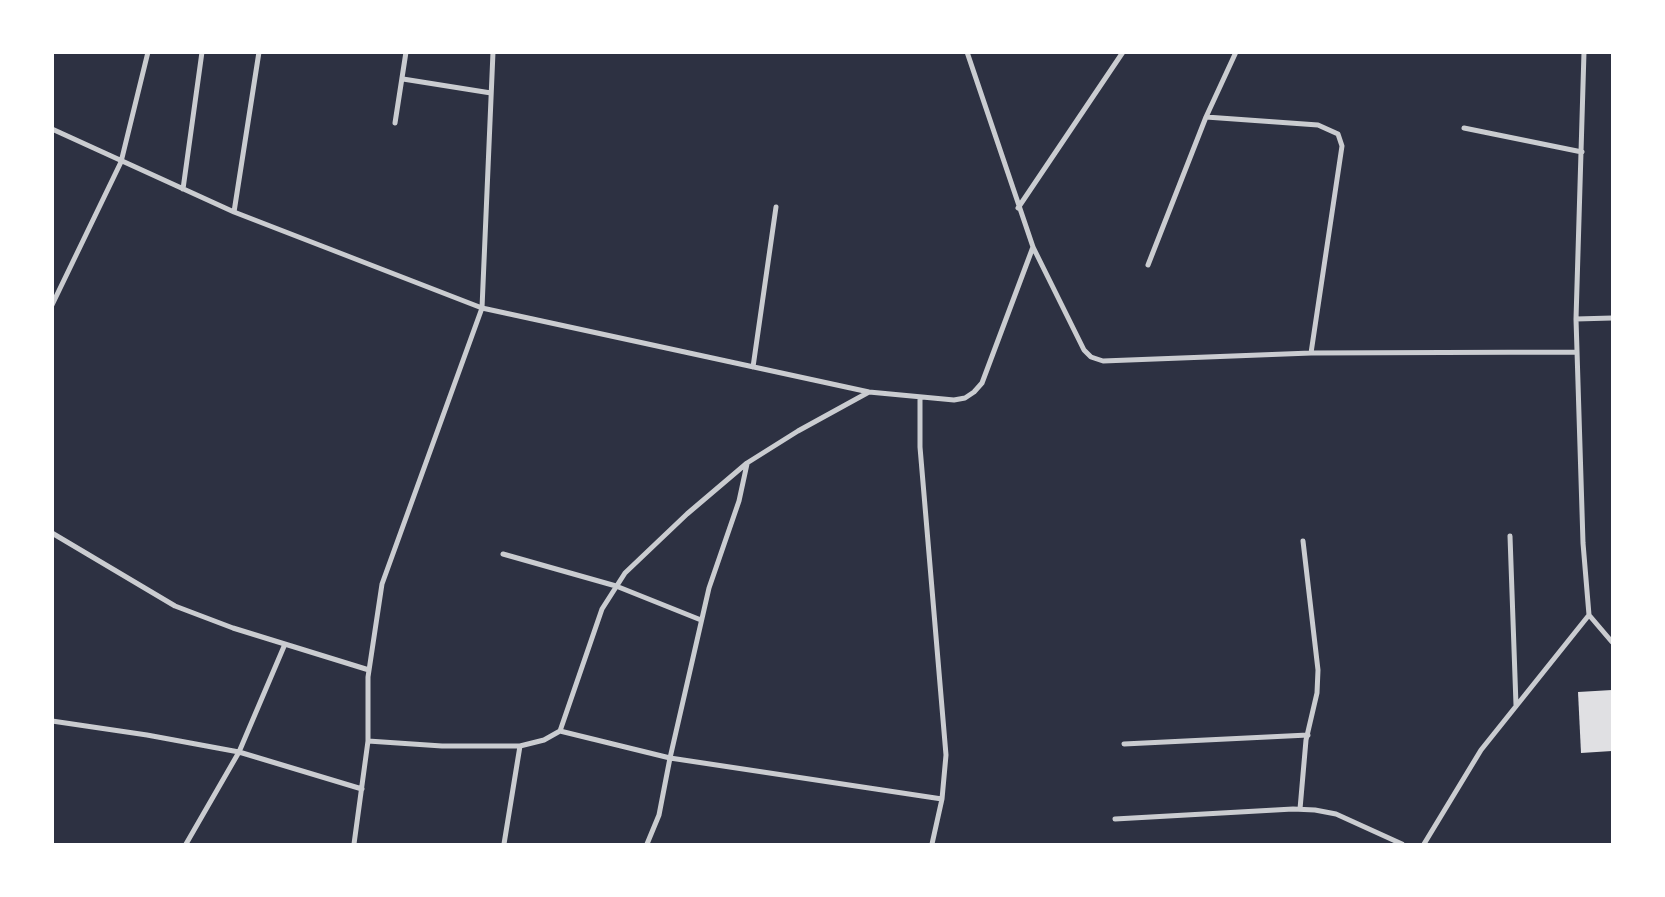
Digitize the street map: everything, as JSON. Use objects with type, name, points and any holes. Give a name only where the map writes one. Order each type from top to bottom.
[{"type":"street","points":[[52,305],[121,162],[148,52]]},
{"type":"street","points":[[183,189],[202,52]]},
{"type":"street","points":[[234,212],[259,52]]},
{"type":"street","points":[[395,123],[406,52]]},
{"type":"street","points":[[354,844],[368,741],[369,670],[382,584],[482,308],[493,52]]},
{"type":"street","points":[[967,52],[1018,208],[1033,247],[1084,350],[1091,357],[1103,361],[1311,353],[1576,352]]},
{"type":"street","points":[[1018,208],[1123,52]]},
{"type":"street","points":[[1148,265],[1206,117],[1236,52]]},
{"type":"street","points":[[1584,52],[1576,319],[1583,543],[1589,615],[1612,642]]},
{"type":"street","points":[[403,79],[490,93]]},
{"type":"street","points":[[1206,117],[1318,125],[1338,134],[1342,146],[1311,353]]},
{"type":"street","points":[[1464,128],[1582,152]]},
{"type":"street","points":[[52,129],[234,212],[482,308],[869,392],[920,398],[954,400],[966,398],[982,383],[1033,247]]},
{"type":"street","points":[[753,367],[776,208]]},
{"type":"street","points":[[1576,319],[1612,318]]},
{"type":"street","points":[[368,741],[442,746],[520,746],[544,740],[560,731],[602,609],[625,573],[687,514],[747,463],[798,431],[869,392]]},
{"type":"street","points":[[920,398],[920,447],[946,755],[942,798],[932,844]]},
{"type":"street","points":[[647,844],[659,815],[670,758],[709,588],[739,502],[747,463]]},
{"type":"street","points":[[52,533],[175,606],[233,628],[369,670]]},
{"type":"street","points":[[1510,536],[1516,705]]},
{"type":"street","points":[[1300,809],[1308,735],[1317,694],[1318,670],[1302,541]]},
{"type":"street","points":[[503,554],[616,586],[701,620]]},
{"type":"street","points":[[1424,844],[1481,750],[1589,615]]},
{"type":"street","points":[[186,844],[238,752],[285,644]]},
{"type":"street","points":[[52,721],[148,735],[238,752],[362,789]]},
{"type":"street","points":[[560,731],[670,758],[942,798]]},
{"type":"street","points":[[1124,744],[1308,735]]},
{"type":"street","points":[[504,844],[520,746]]},
{"type":"street","points":[[1116,819],[1300,809],[1336,814],[1402,844]]},
{"type":"building","points":[[1612,690],[1612,751],[1581,753],[1578,692]]}]
